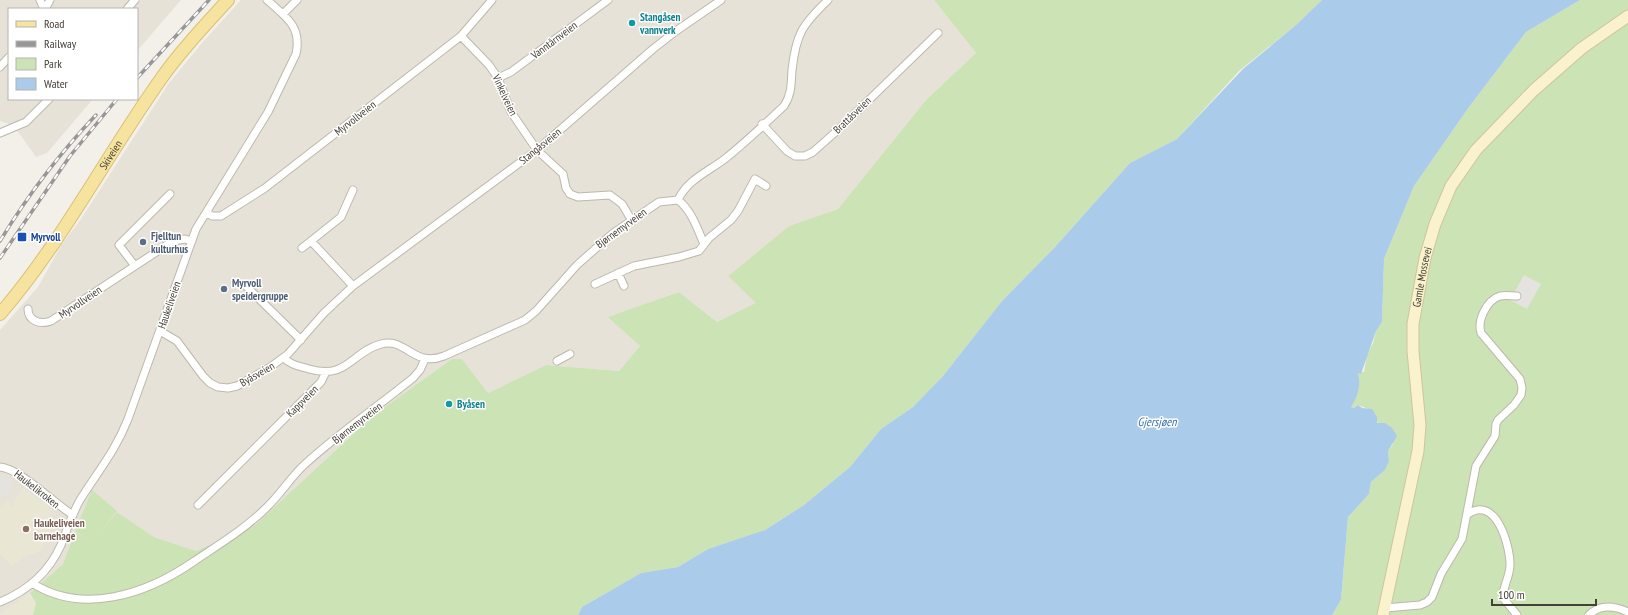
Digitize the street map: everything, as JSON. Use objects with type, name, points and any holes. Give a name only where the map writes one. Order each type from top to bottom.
[{"type":"main road","name":"Skiveien","points":[[0,314],[26,282],[68,222],[165,73],[228,0]]},
{"type":"main road","name":"Gamle Mossevei","points":[[1384,611],[1418,451],[1420,425],[1413,351],[1413,324],[1425,258],[1442,206],[1461,170],[1498,125],[1560,66],[1628,16]]},
{"type":"street","points":[[129,8],[135,0]]},
{"type":"street","name":"Haukeliveien","points":[[0,602],[32,583],[52,561],[80,501],[120,440],[196,229],[268,112],[296,54],[298,34],[294,26],[267,0]]},
{"type":"street","points":[[283,14],[297,0]]},
{"type":"street","name":"Myrvollveien","points":[[207,213],[220,216],[265,188],[461,36],[492,0]]},
{"type":"street","name":"Vanntårnveien","points":[[498,78],[517,68],[608,0]]},
{"type":"street","name":"Stangåsveien","points":[[284,358],[324,313],[353,286],[537,150],[665,40],[721,0]]},
{"type":"street","points":[[704,244],[689,211],[678,200],[683,190],[692,181],[727,157],[787,102],[791,89],[794,50],[800,31],[812,15],[828,0]]},
{"type":"street","name":"Brattåsveien","points":[[762,124],[787,151],[795,156],[805,156],[813,152],[840,128],[938,33]]},
{"type":"street","name":"Vinkelveien","points":[[461,36],[489,65],[498,78],[511,112],[537,150],[563,174],[566,188],[570,194],[578,197],[610,195],[622,204],[631,219]]},
{"type":"street","points":[[0,67],[8,58]]},
{"type":"street","points":[[0,133],[26,122],[48,100]]},
{"type":"street","points":[[594,284],[618,273],[651,262],[690,255],[698,251],[738,210],[755,179],[766,186]]},
{"type":"street","points":[[302,248],[341,217],[353,190]]},
{"type":"street","points":[[135,266],[119,245],[170,194]]},
{"type":"street","name":"Bjørnemyrveien","points":[[139,598],[251,522],[272,502],[306,463],[413,378],[420,370],[425,359],[432,360],[444,356],[524,320],[536,311],[563,279],[594,248],[631,219],[659,202],[678,200]]},
{"type":"street","name":"Myrvollveien","points":[[28,309],[30,316],[35,321],[43,323],[51,321],[173,242],[184,239],[192,241]]},
{"type":"street","points":[[311,241],[353,286]]},
{"type":"street","points":[[618,273],[624,286]]},
{"type":"street","points":[[245,285],[301,340]]},
{"type":"street","points":[[1384,611],[1420,605],[1427,602],[1432,597],[1441,574],[1462,539],[1476,466],[1495,436],[1496,424],[1498,420],[1514,405],[1521,395],[1522,388],[1520,379],[1481,333],[1479,328],[1481,317],[1493,300],[1501,296],[1517,296]]},
{"type":"street","name":"Byåsveien","points":[[160,331],[177,341],[203,376],[210,383],[218,387],[228,388],[237,386],[284,358],[292,364],[326,372]]},
{"type":"street","points":[[326,372],[336,371],[374,347],[387,343],[399,346],[425,359]]},
{"type":"street","points":[[557,361],[570,354]]},
{"type":"street","name":"Kappveien","points":[[198,505],[321,382],[326,372]]},
{"type":"street","name":"Haukelikroken","points":[[0,466],[17,472],[55,504],[73,515]]},
{"type":"street","points":[[1468,514],[1475,509],[1483,510],[1491,514],[1501,527],[1508,551],[1510,565],[1503,595],[1504,599],[1517,615]]},
{"type":"street","points":[[32,583],[50,600]]},
{"type":"street","points":[[1590,615],[1601,607],[1620,608],[1628,612]]},
{"type":"shaded area","points":[[0,0],[181,0],[138,50],[138,8],[8,8],[8,100],[92,100],[47,153],[36,157],[19,133],[9,124],[0,121]]},
{"type":"shaded area","points":[[241,0],[934,0],[976,53],[926,100],[838,209],[789,226],[728,276],[757,303],[717,322],[679,292],[609,317],[640,346],[619,371],[546,365],[488,393],[462,359],[452,359],[375,414],[255,525],[196,551],[154,537],[117,512],[92,542],[75,532],[63,564],[30,593],[0,615],[0,330],[38,287],[62,244],[79,222],[169,83],[202,43]]},
{"type":"shaded area","points":[[1524,275],[1541,284],[1527,309],[1510,300]]},
{"type":"shaded area","points":[[0,474],[13,481],[7,496],[0,493]]},
{"type":"shaded area","name":"Haukeliveien barnehage","points":[[22,487],[46,504],[52,513],[50,514],[51,517],[55,519],[48,538],[39,552],[22,557],[21,560],[11,565],[0,554],[0,507],[8,500],[10,506],[14,506],[15,499],[20,494]]},
{"type":"shaded area","points":[[30,593],[36,603],[33,615],[0,615]]},
{"type":"green space","points":[[934,0],[1322,0],[1296,25],[1239,71],[1177,139],[1130,163],[1055,247],[1002,301],[943,376],[913,407],[881,429],[850,467],[804,505],[765,530],[708,549],[678,567],[641,573],[582,607],[578,615],[33,615],[36,603],[30,593],[63,564],[75,532],[90,540],[75,531],[92,490],[117,511],[96,537],[117,512],[154,537],[196,551],[255,525],[375,414],[452,359],[462,359],[488,393],[546,365],[619,371],[640,346],[608,317],[679,292],[717,322],[756,303],[728,276],[789,226],[838,209],[926,100],[976,53]]},
{"type":"green space","points":[[1580,0],[1628,0],[1628,615],[1332,615],[1341,600],[1348,517],[1369,494],[1371,482],[1385,470],[1389,461],[1388,451],[1393,444],[1368,409],[1358,405],[1354,408],[1351,407],[1358,390],[1358,373],[1364,372],[1367,355],[1373,343],[1376,331],[1382,322],[1384,259],[1414,186],[1469,107],[1526,32]]},
{"type":"water","name":"Gjersjøen","points":[[1322,0],[1580,0],[1526,32],[1469,107],[1414,186],[1384,259],[1382,322],[1376,331],[1361,374],[1358,373],[1358,390],[1351,407],[1354,408],[1358,405],[1362,408],[1372,409],[1377,417],[1377,423],[1385,423],[1392,428],[1397,436],[1388,451],[1389,461],[1385,470],[1371,482],[1369,494],[1348,517],[1341,600],[1332,615],[578,615],[582,607],[641,573],[678,567],[708,549],[765,530],[804,505],[850,467],[881,429],[913,407],[943,376],[1002,301],[1055,247],[1130,163],[1177,139],[1243,69],[1296,25]]},
{"type":"railway","points":[[138,77],[209,0]]},
{"type":"railway","points":[[0,258],[70,156],[116,100]]},
{"type":"railway","points":[[0,241],[45,175],[96,115]]},
{"type":"place","name":"Stangåsen vannverk","points":[[632,23]]},
{"type":"place","name":"Myrvoll","points":[[22,237]]},
{"type":"place","name":"Fjelltun kulturhus","points":[[143,242]]},
{"type":"place","name":"Myrvoll speidergruppe","points":[[224,289]]},
{"type":"place","name":"Byåsen","points":[[449,404]]},
{"type":"place","name":"Haukeliveien barnehage","points":[[26,529]]}]
